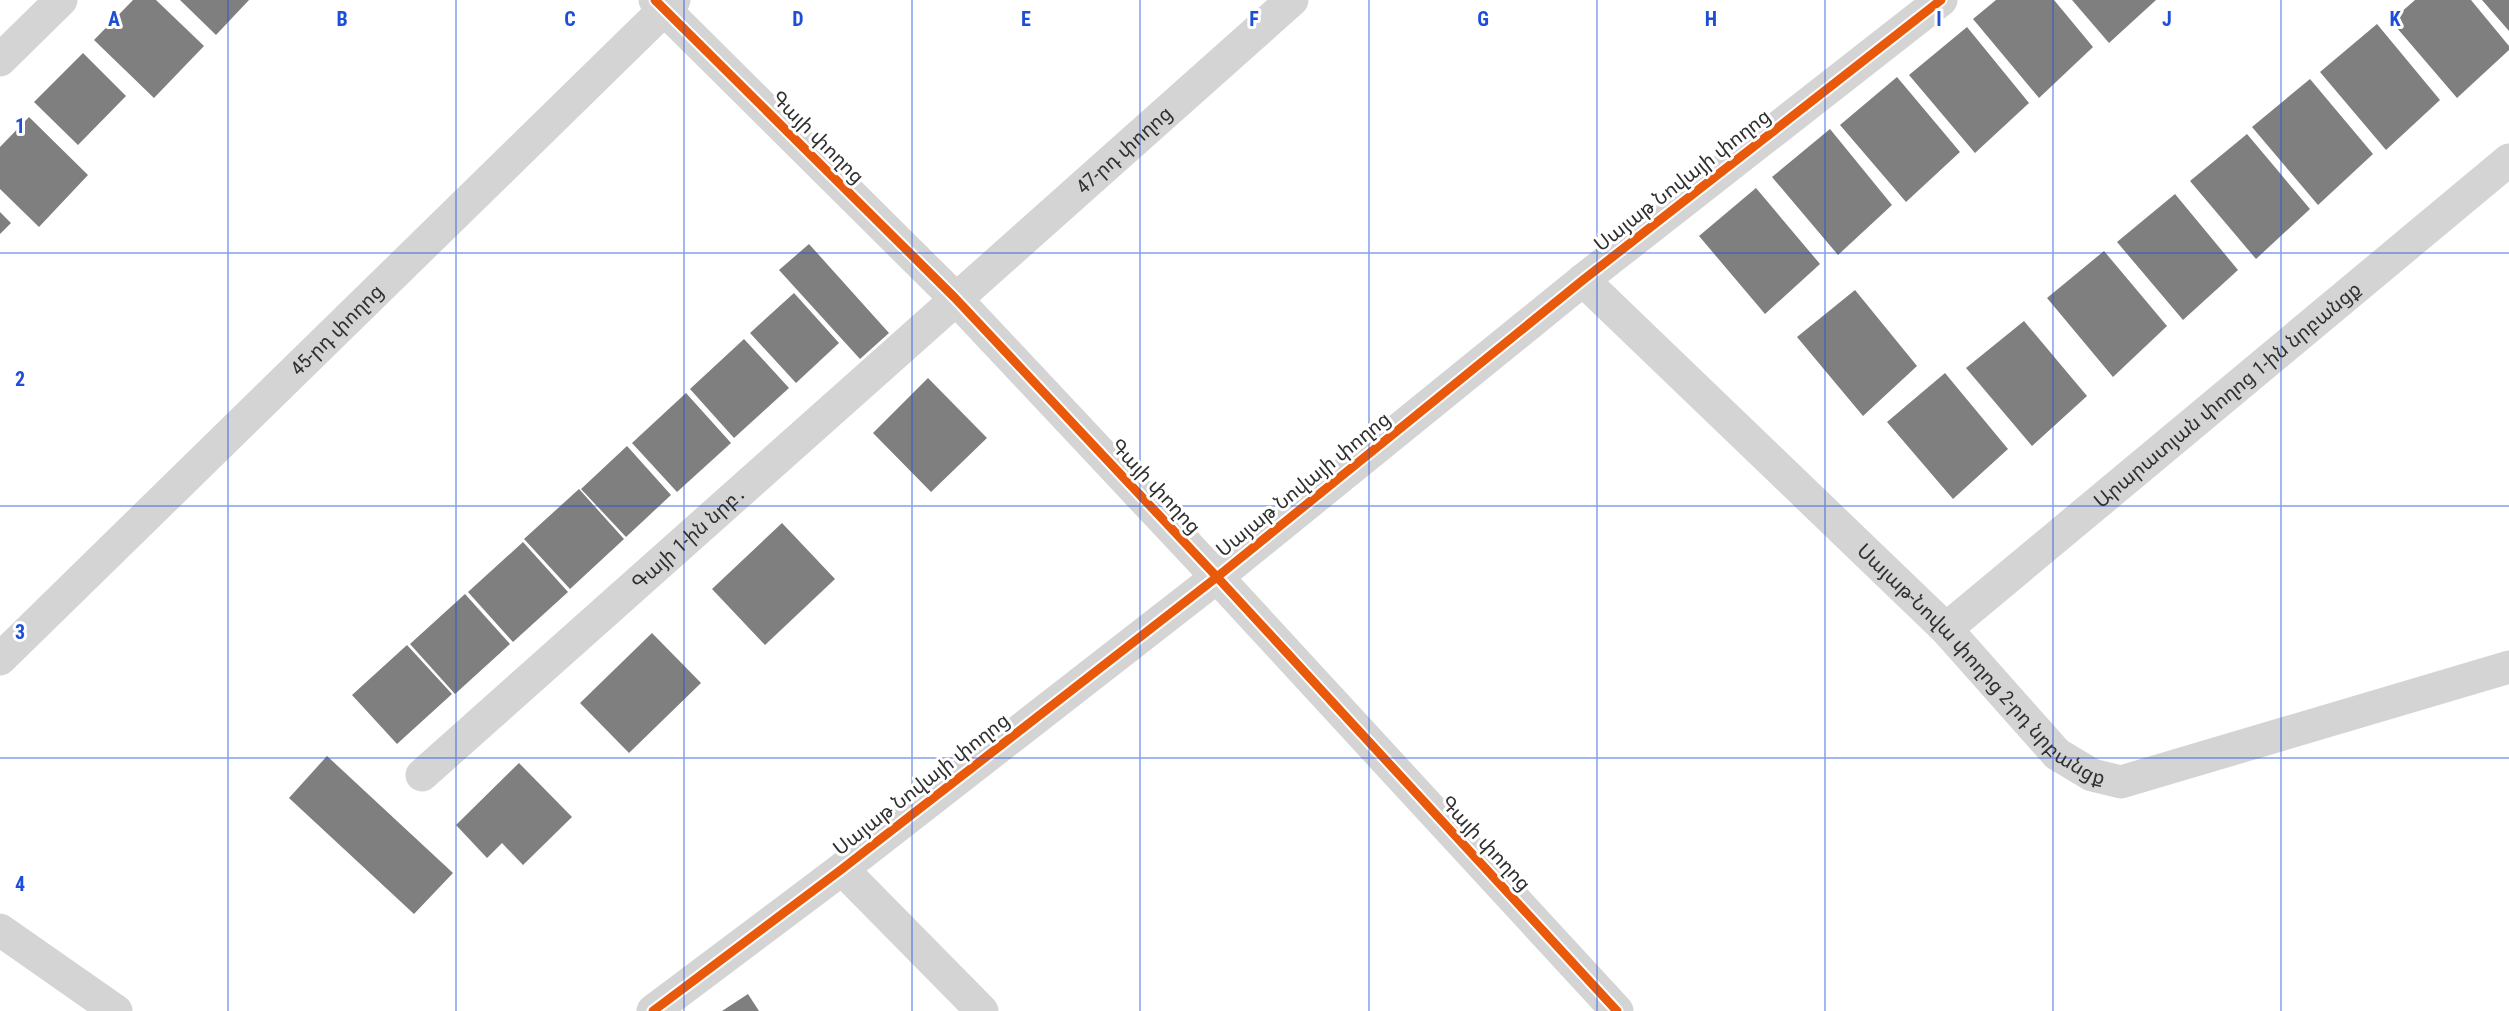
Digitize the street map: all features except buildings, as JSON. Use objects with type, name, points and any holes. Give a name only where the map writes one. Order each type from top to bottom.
[{"type":"street","points":[[0,60],[61,0]]},
{"type":"street","name":"47-րդ փողոց","points":[[955,298],[1292,0]]},
{"type":"street","name":"Սայաթ Նովայի փողոց","points":[[653,1011],[842,869],[1216,577],[1583,280],[1941,0]]},
{"type":"street","name":"Գայի փողոց","points":[[664,3],[955,298],[1617,1011]]},
{"type":"street","name":"45-րդ փողոց","points":[[0,659],[664,3]]},
{"type":"street","name":"Արարատյան փողոց 1-ին նրբանցք","points":[[1946,629],[2509,160]]},
{"type":"street","name":"Սայաթ-Նովա փողոց 2-րդ նրբանցք","points":[[1583,280],[1946,629],[2057,754],[2092,775],[2121,782],[2509,667]]},
{"type":"street","name":"Գայի 1-ին նրբ․","points":[[422,775],[955,298]]},
{"type":"street","points":[[842,869],[982,1011]]},
{"type":"street","points":[[0,930],[116,1011]]},
{"type":"cycle path","points":[[655,0],[955,298],[1217,577],[1617,1011]]},
{"type":"cycle path","points":[[653,1011],[842,869],[1217,577],[1583,280],[1941,0]]}]
